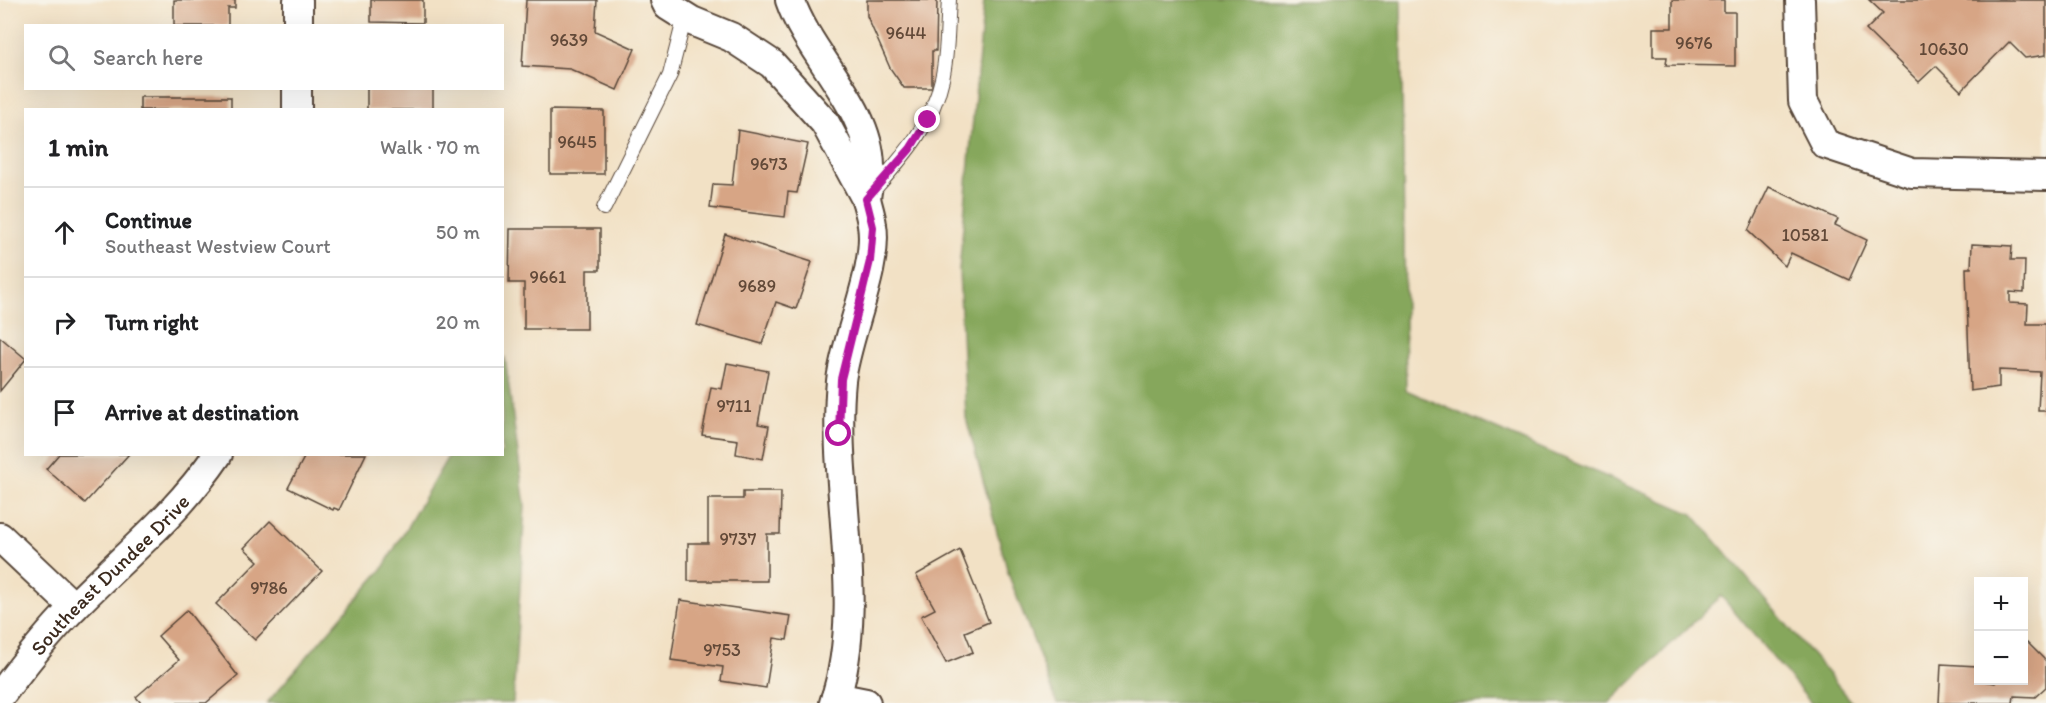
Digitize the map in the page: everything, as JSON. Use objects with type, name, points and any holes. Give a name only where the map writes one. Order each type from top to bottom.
[{"type":"street","points":[[298,0],[298,24]]},
{"type":"street","points":[[790,0],[797,20],[861,124],[870,166],[866,199]]},
{"type":"street","points":[[1800,0],[1803,101],[1825,144],[1912,173],[2046,176]]},
{"type":"street","points":[[675,8],[731,37],[772,64],[825,123],[866,199],[873,227],[870,261],[841,379],[839,434],[847,619],[835,700],[866,703]]},
{"type":"street","points":[[297,90],[297,108]]},
{"type":"street","name":"Southeast Dundee Drive","points":[[0,696],[26,660],[74,607],[174,509],[216,456]]},
{"type":"street","points":[[0,537],[74,607]]},
{"type":"lane","points":[[866,199],[910,149],[928,120],[942,80],[949,0]]},
{"type":"lane","points":[[604,208],[670,75],[675,8]]},
{"type":"green space","points":[[984,0],[1401,0],[1406,390],[1693,514],[1853,703],[1811,703],[1721,596],[1609,703],[1057,703],[1009,576],[966,418],[959,270]]},
{"type":"green space","points":[[505,358],[525,506],[513,703],[267,703],[383,568],[448,456],[504,456]]},
{"type":"building","points":[[174,0],[235,0],[235,8],[228,8],[228,24],[174,24]]},
{"type":"building","points":[[371,0],[423,0],[423,23],[371,22]]},
{"type":"building","points":[[526,0],[597,0],[595,31],[635,49],[617,90],[570,69],[522,66]]},
{"type":"building","points":[[867,0],[937,0],[936,51],[932,51],[932,88],[904,88],[890,68],[867,16]]},
{"type":"building","points":[[1672,0],[1724,0],[1724,12],[1735,12],[1735,66],[1666,65],[1667,57],[1653,57],[1653,28],[1672,28]]},
{"type":"building","points":[[1869,0],[2046,0],[2046,55],[2025,58],[2009,42],[1961,91],[1936,66],[1919,82],[1866,30],[1883,13]]},
{"type":"building","points":[[367,90],[433,90],[433,108],[367,108]]},
{"type":"building","points":[[140,97],[231,97],[231,108],[140,108]]},
{"type":"building","points":[[550,110],[604,111],[604,174],[550,174]]},
{"type":"building","points":[[738,130],[808,144],[797,193],[788,192],[785,217],[710,208],[713,184],[732,185]]},
{"type":"building","points":[[1769,187],[1838,219],[1835,225],[1867,240],[1849,280],[1791,253],[1785,266],[1748,231]]},
{"type":"building","points":[[510,229],[600,229],[600,270],[587,270],[587,329],[524,329],[524,283],[509,283]]},
{"type":"building","points":[[725,234],[812,262],[796,309],[776,302],[762,344],[697,325]]},
{"type":"building","points":[[1972,244],[2012,246],[2011,260],[2025,260],[2024,293],[2010,292],[2010,303],[2028,304],[2027,324],[2046,324],[2046,411],[2038,411],[2040,372],[1999,370],[1999,387],[1970,391],[1966,268],[1971,268]]},
{"type":"building","points":[[0,337],[24,357],[24,361],[0,391]]},
{"type":"building","points":[[727,363],[768,371],[758,424],[769,426],[763,459],[736,454],[738,440],[702,435],[711,387],[722,389]]},
{"type":"building","points":[[57,456],[127,456],[85,503],[46,469]]},
{"type":"building","points":[[305,456],[365,456],[339,510],[334,508],[333,510],[288,488]]},
{"type":"building","points":[[743,492],[781,492],[780,534],[767,534],[767,581],[688,581],[688,543],[708,543],[708,499],[743,499]]},
{"type":"building","points":[[270,521],[322,571],[255,640],[216,604],[258,561],[244,548]]},
{"type":"building","points":[[960,550],[989,622],[965,632],[973,652],[946,663],[921,616],[935,609],[916,575]]},
{"type":"building","points":[[680,600],[791,616],[787,640],[774,638],[766,688],[721,681],[723,667],[671,660]]},
{"type":"building","points":[[187,610],[238,676],[206,703],[141,703],[136,697],[179,660],[158,636]]},
{"type":"building","points":[[2028,643],[2046,661],[2046,687],[2035,697],[2014,696],[2013,703],[1939,703],[1941,664],[1974,666],[1974,685],[2028,685]]},
{"type":"route","points":[[839,434],[841,379],[870,261],[873,227],[866,199],[910,149],[928,120]]}]
